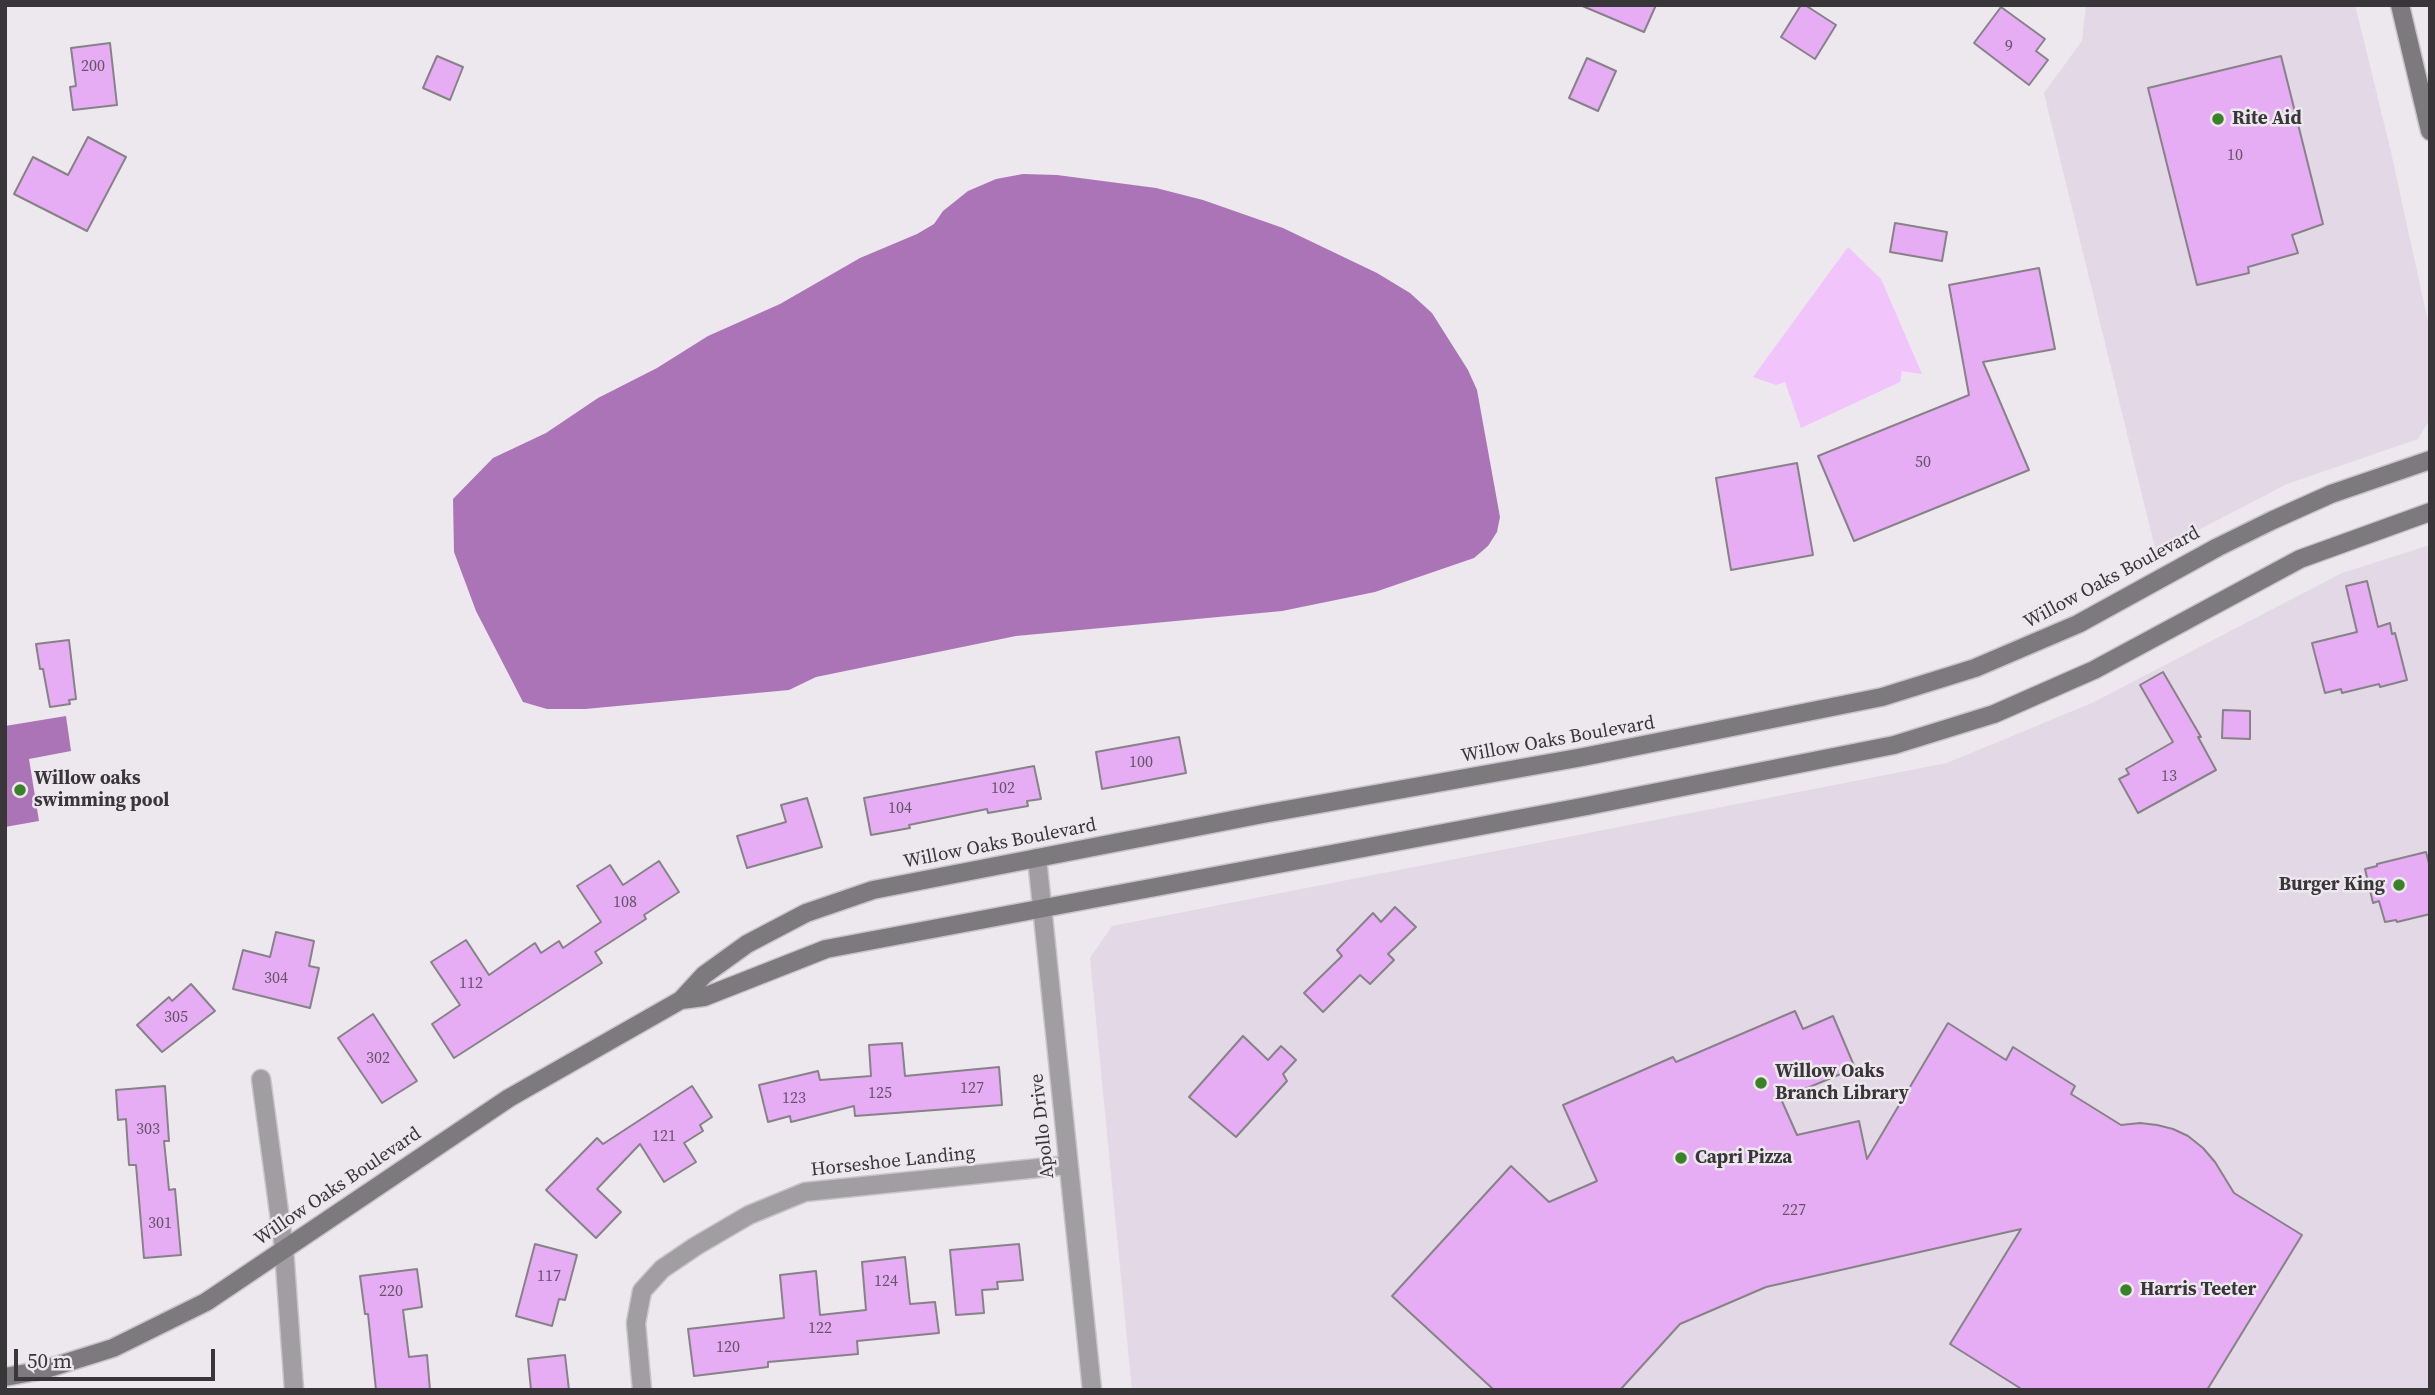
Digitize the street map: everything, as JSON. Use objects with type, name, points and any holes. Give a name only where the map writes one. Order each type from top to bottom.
[{"type":"street","points":[[2400,5],[2430,131]]},
{"type":"street","name":"Willow Oaks Boulevard","points":[[5,1377],[43,1370],[113,1348],[206,1302],[509,1098],[681,1000],[704,975],[747,944],[806,913],[873,890],[1263,814],[1583,757],[1882,697],[1975,668],[2078,624],[2217,547],[2273,520],[2331,494],[2430,460]]},
{"type":"street","name":"Willow Oaks Boulevard","points":[[681,1000],[704,997],[826,948],[1574,808],[1894,745],[1994,715],[2094,670],[2300,559],[2430,512]]},
{"type":"street","name":"Apollo Drive","points":[[1037,858],[1092,1390]]},
{"type":"street","points":[[261,1079],[284,1249],[294,1390]]},
{"type":"street","name":"Horseshoe Landing","points":[[642,1390],[636,1323],[642,1291],[663,1269],[696,1245],[749,1215],[805,1192],[1068,1165]]},
{"type":"shaded area","points":[[2086,5],[2355,5],[2391,152],[2430,331],[2430,419],[2418,439],[2287,484],[2156,552],[2044,93],[2082,41]]},
{"type":"shaded area","points":[[1023,174],[1057,175],[1156,188],[1203,200],[1283,228],[1377,273],[1410,293],[1432,313],[1468,370],[1477,390],[1500,517],[1497,532],[1488,546],[1474,558],[1375,592],[1282,611],[1016,636],[816,677],[789,690],[585,709],[547,709],[523,702],[476,611],[454,552],[453,499],[493,458],[546,433],[598,398],[657,368],[708,336],[780,304],[860,258],[917,234],[934,224],[943,211],[968,191],[996,179]]},
{"type":"shaded area","points":[[1848,247],[1881,279],[1922,374],[1902,371],[1900,382],[1801,428],[1785,382],[1776,385],[1753,377]]},
{"type":"shaded area","points":[[2430,545],[2430,1390],[1132,1390],[1090,958],[1112,926],[1947,763],[2092,703],[2342,573]]},
{"type":"shaded area","name":"Willow oaks swimming pool","points":[[66,716],[71,751],[29,759],[39,821],[5,827],[5,726]]},
{"type":"building","points":[[1580,5],[1656,5],[1644,32]]},
{"type":"building","points":[[1801,5],[1836,25],[1815,59],[1781,37]]},
{"type":"building","points":[[2001,7],[2045,39],[2036,51],[2048,60],[2029,85],[1974,43]]},
{"type":"building","points":[[110,43],[117,105],[73,110],[70,87],[76,86],[71,48]]},
{"type":"building","points":[[437,56],[463,67],[450,100],[423,88]]},
{"type":"building","name":"Rite Aid","points":[[2281,56],[2323,224],[2292,235],[2298,253],[2248,267],[2249,273],[2197,285],[2148,88]]},
{"type":"building","points":[[1587,58],[1616,71],[1598,111],[1569,98]]},
{"type":"building","points":[[88,137],[126,157],[87,231],[14,194],[33,157],[68,175]]},
{"type":"building","points":[[1895,223],[1947,232],[1942,261],[1890,252]]},
{"type":"building","points":[[2039,268],[2055,349],[1983,362],[2029,470],[1854,541],[1818,456],[1969,395],[1949,285]]},
{"type":"building","points":[[1797,463],[1813,555],[1731,570],[1716,478]]},
{"type":"building","points":[[2367,581],[2378,627],[2390,623],[2407,680],[2380,687],[2379,684],[2342,693],[2341,689],[2325,693],[2312,643],[2357,632],[2346,586]]},
{"type":"building","points":[[69,640],[76,699],[69,700],[70,704],[50,707],[36,644]]},
{"type":"building","points":[[2163,672],[2201,737],[2198,737],[2216,770],[2138,813],[2119,779],[2129,774],[2126,769],[2173,742],[2140,685]]},
{"type":"building","points":[[2223,710],[2250,711],[2250,739],[2222,738]]},
{"type":"building","points":[[1179,737],[1186,773],[1102,789],[1096,752]]},
{"type":"building","points":[[1034,766],[1041,799],[1027,801],[1028,806],[988,813],[987,809],[871,835],[864,798]]},
{"type":"building","points":[[807,798],[822,847],[747,868],[737,836],[786,822],[781,805]]},
{"type":"building","name":"Burger King","points":[[2426,852],[2430,867],[2430,914],[2397,922],[2385,922],[2379,901],[2373,903],[2365,869]]},
{"type":"building","points":[[659,861],[679,892],[644,915],[646,919],[595,952],[602,963],[454,1058],[432,1024],[460,1005],[431,962],[466,940],[489,975],[535,943],[541,953],[559,941],[563,948],[601,922],[577,886],[610,865],[623,885]]},
{"type":"building","points":[[1395,907],[1416,927],[1388,954],[1394,960],[1370,984],[1360,975],[1323,1012],[1304,993],[1342,956],[1337,950],[1373,913],[1381,922]]},
{"type":"building","points":[[276,932],[314,941],[309,966],[319,968],[310,1008],[233,989],[243,950],[270,957]]},
{"type":"building","points":[[191,984],[215,1011],[162,1052],[137,1025],[169,997],[172,1001]]},
{"type":"building","points":[[1795,1011],[1803,1029],[1833,1016],[1855,1068],[1781,1099],[1797,1135],[1859,1121],[1867,1159],[1948,1023],[2006,1060],[2013,1047],[2075,1086],[2071,1094],[2121,1125],[2157,1125],[2188,1136],[2215,1162],[2234,1193],[2302,1235],[2207,1390],[2023,1390],[1950,1344],[2021,1229],[1766,1287],[1680,1324],[1620,1390],[1494,1390],[1392,1296],[1511,1166],[1549,1202],[1597,1181],[1563,1105],[1673,1057],[1676,1062]]},
{"type":"building","points":[[373,1014],[417,1081],[382,1103],[338,1038]]},
{"type":"building","points":[[1243,1036],[1268,1060],[1281,1046],[1296,1060],[1283,1074],[1287,1081],[1236,1137],[1189,1097]]},
{"type":"building","points":[[902,1043],[905,1076],[999,1067],[1002,1105],[855,1116],[854,1106],[791,1122],[790,1116],[768,1122],[759,1085],[818,1071],[820,1080],[871,1076],[869,1045]]},
{"type":"building","points":[[165,1086],[169,1141],[164,1141],[169,1190],[175,1189],[181,1255],[144,1258],[136,1165],[129,1165],[126,1119],[118,1120],[116,1090]]},
{"type":"building","points":[[692,1086],[712,1117],[700,1125],[703,1131],[684,1143],[696,1162],[664,1182],[640,1144],[597,1189],[621,1212],[596,1238],[546,1190],[597,1138],[603,1144]]},
{"type":"building","points":[[535,1244],[577,1255],[565,1300],[559,1299],[552,1326],[516,1316]]},
{"type":"building","points":[[1019,1244],[1023,1280],[997,1282],[998,1289],[982,1290],[984,1313],[956,1315],[950,1250]]},
{"type":"building","points":[[905,1257],[910,1304],[935,1302],[939,1333],[857,1341],[858,1354],[768,1362],[768,1367],[694,1376],[688,1329],[784,1318],[780,1275],[816,1271],[820,1315],[866,1310],[862,1262]]},
{"type":"building","points":[[417,1269],[422,1307],[403,1310],[409,1357],[427,1355],[430,1390],[376,1390],[368,1314],[365,1314],[360,1276]]},
{"type":"building","points":[[565,1355],[569,1390],[531,1390],[528,1359]]},
{"type":"place","name":"Rite Aid","points":[[2218,119]]},
{"type":"place","name":"Willow oaks swimming pool","points":[[20,790]]},
{"type":"place","name":"Burger King","points":[[2399,885]]},
{"type":"place","name":"Willow Oaks Branch Library","points":[[1761,1083]]},
{"type":"place","name":"Capri Pizza","points":[[1681,1158]]},
{"type":"place","name":"Harris Teeter","points":[[2126,1290]]}]
